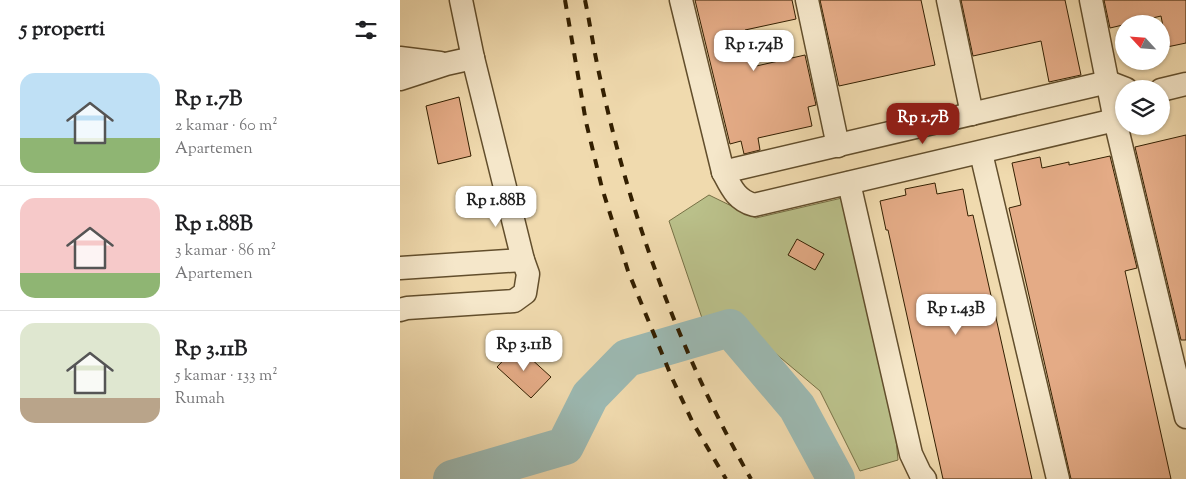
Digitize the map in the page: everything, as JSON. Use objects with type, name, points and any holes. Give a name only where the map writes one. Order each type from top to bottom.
[{"type":"street","points":[[400,310],[514,301],[525,292],[528,274],[473,58],[461,0]]},
{"type":"street","points":[[681,0],[723,172],[737,196],[744,202],[754,205],[982,153],[1115,117]]},
{"type":"street","points":[[807,0],[838,146]]},
{"type":"street","points":[[948,0],[972,114]]},
{"type":"street","points":[[1091,0],[1115,80]]},
{"type":"street","points":[[400,58],[446,64]]},
{"type":"street","points":[[400,79],[446,64],[473,58]]},
{"type":"street","points":[[1170,88],[1186,84]]},
{"type":"street","points":[[723,172],[972,114],[1115,85]]},
{"type":"street","points":[[1124,135],[1186,417]]},
{"type":"street","points":[[982,153],[1058,479]]},
{"type":"street","points":[[849,183],[911,454],[925,479]]},
{"type":"street","points":[[400,268],[523,260]]},
{"type":"green space","points":[[709,195],[756,218],[842,198],[893,408],[898,460],[860,471],[820,391],[737,321],[702,318],[669,221]]},
{"type":"building","points":[[695,0],[792,0],[796,19],[745,30],[752,67],[805,55],[816,105],[808,107],[812,126],[758,138],[760,150],[744,154],[741,141],[730,144]]},
{"type":"building","points":[[820,0],[921,0],[935,65],[839,86]]},
{"type":"building","points":[[961,0],[1065,0],[1081,75],[1049,82],[1041,41],[973,56]]},
{"type":"building","points":[[1104,0],[1186,0],[1186,43],[1170,46],[1170,15],[1115,15],[1115,27],[1110,28]]},
{"type":"building","points":[[459,97],[471,156],[438,164],[426,106]]},
{"type":"building","points":[[1186,135],[1186,340],[1181,340],[1135,147]]},
{"type":"building","points":[[1110,156],[1137,268],[1125,271],[1171,479],[1071,479],[1009,208],[1021,205],[1012,163],[1040,157],[1042,168],[1069,162],[1069,165]]},
{"type":"building","points":[[935,183],[937,194],[963,189],[968,216],[973,215],[1032,479],[943,479],[880,201],[906,195],[905,189]]},
{"type":"building","points":[[797,239],[824,254],[815,270],[788,255]]},
{"type":"building","points":[[517,346],[551,377],[531,398],[497,367]]},
{"type":"waterway","points":[[452,479],[565,446],[590,396],[627,358],[730,328],[797,407],[836,479]]},
{"type":"railway","points":[[565,0],[586,122],[602,188],[628,271],[672,378],[693,423],[726,479]]},
{"type":"railway","points":[[585,0],[597,65],[614,137],[644,238],[681,337],[726,433],[751,479]]}]
